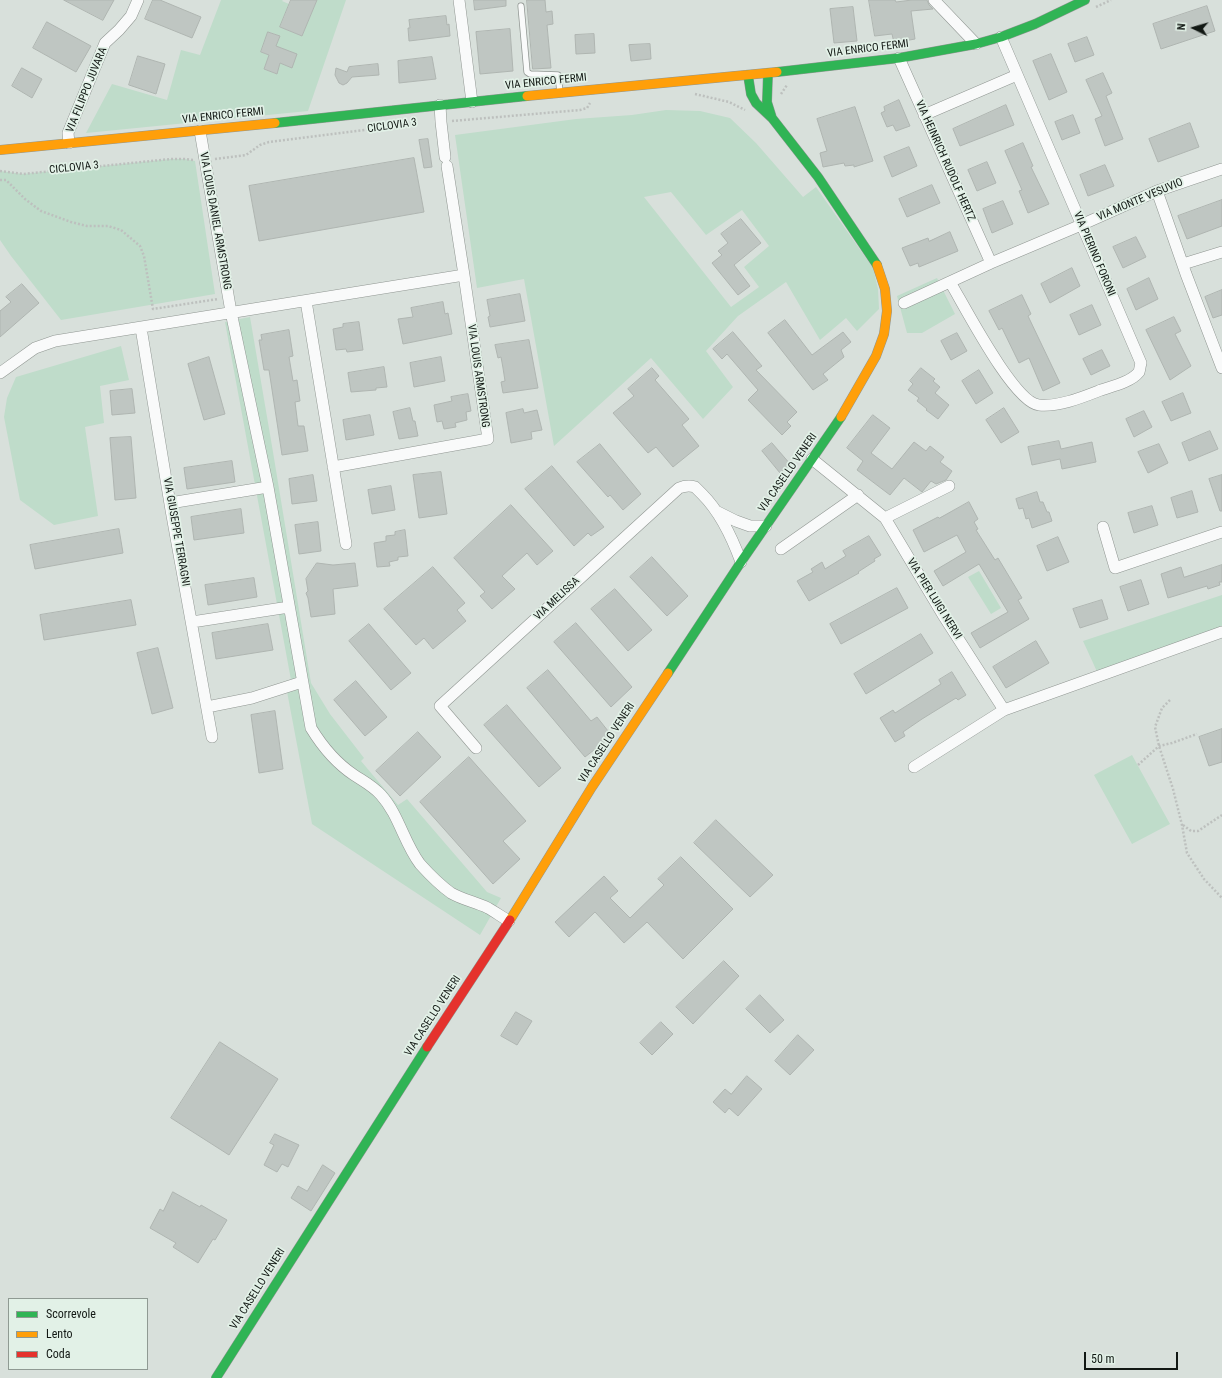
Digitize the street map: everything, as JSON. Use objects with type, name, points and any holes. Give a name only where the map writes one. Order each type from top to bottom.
[{"type":"street","name":"VIA FILIPPO JUVARA","points":[[69,143],[68,133],[105,43],[131,16],[138,0]]},
{"type":"street","points":[[459,0],[472,102]]},
{"type":"street","points":[[934,0],[976,44]]},
{"type":"street","name":"VIA ENRICO FERMI","points":[[0,150],[200,131],[560,92],[768,73],[899,58],[976,44],[1001,37],[1035,24],[1085,0]]},
{"type":"street","name":"VIA PIERINO FORONI","points":[[950,282],[991,353],[1015,388],[1028,400],[1038,405],[1064,403],[1131,379],[1140,371],[1141,363],[1001,37]]},
{"type":"street","name":"VIA HEINRICH RUDOLF HERTZ","points":[[899,58],[991,263]]},
{"type":"street","name":"VIA CASELLO VENERI","points":[[768,73],[767,102],[772,118]]},
{"type":"street","name":"VIA CASELLO VENERI","points":[[216,1378],[379,1121],[509,921],[592,787],[741,562],[844,412],[876,356],[886,322],[885,288],[878,266],[818,177],[772,118],[756,103],[751,94],[748,75]]},
{"type":"street","points":[[924,115],[1017,75]]},
{"type":"street","name":"VIA LOUIS ARMSTRONG","points":[[333,467],[488,439],[440,122],[440,105]]},
{"type":"street","name":"VIA LOUIS DANIEL ARMSTRONG","points":[[200,131],[228,297],[268,487],[311,728],[322,747],[353,774],[382,795],[397,818],[406,839],[420,863],[440,885],[469,902],[488,908],[509,921]]},
{"type":"street","name":"VIA MONTE VESUVIO","points":[[1081,225],[1157,191],[1222,169]]},
{"type":"street","points":[[1157,191],[1222,368]]},
{"type":"street","points":[[904,303],[991,263],[1081,225]]},
{"type":"street","points":[[1184,264],[1222,252]]},
{"type":"street","points":[[0,373],[35,348],[55,341],[464,275]]},
{"type":"street","points":[[306,301],[346,544]]},
{"type":"street","name":"VIA GIUSEPPE TERRAGNI","points":[[141,328],[170,503],[212,737]]},
{"type":"street","name":"VIA PIER LUIGI NERVI","points":[[812,459],[885,518],[943,615],[1004,710]]},
{"type":"street","name":"VIA MELISSA","points":[[476,748],[440,706],[679,488],[686,485],[695,488],[716,511],[732,540],[741,562]]},
{"type":"street","points":[[885,518],[950,486]]},
{"type":"street","points":[[170,503],[268,487]]},
{"type":"street","points":[[781,549],[858,495]]},
{"type":"street","name":"VIA MELISSA","points":[[716,511],[750,526],[766,526]]},
{"type":"street","points":[[1103,526],[1115,568],[1222,532]]},
{"type":"street","points":[[192,622],[289,607]]},
{"type":"street","points":[[914,767],[1004,710],[1222,632]]},
{"type":"street","points":[[207,707],[252,698],[302,682]]},
{"type":"lane","points":[[521,6],[527,72],[530,74],[558,75],[560,92]]},
{"type":"path","points":[[689,94],[702,95],[729,102],[748,112]]},
{"type":"path","points":[[440,122],[552,111],[580,110],[587,108],[592,100]]},
{"type":"path","name":"CICLOVIA 3","points":[[0,171],[23,174],[171,159],[185,158],[195,161],[204,160],[246,155],[269,142],[417,123]]},
{"type":"path","points":[[0,180],[6,180],[25,199],[41,211],[87,226],[108,226],[121,230],[140,246],[144,256],[153,310],[228,297]]},
{"type":"path","points":[[1170,700],[1162,708],[1155,727],[1159,746],[1173,789],[1182,824],[1187,853],[1204,879],[1222,898]]},
{"type":"path","points":[[1138,765],[1159,746],[1197,734]]},
{"type":"path","points":[[1182,824],[1191,831],[1198,831],[1222,815]]},
{"type":"green space","points":[[221,0],[283,0],[282,1],[289,4],[280,27],[302,36],[317,0],[346,0],[308,111],[86,133],[112,84],[167,100],[181,50],[200,55]],"holes":[[[269,32],[280,36],[276,46],[292,67],[280,63],[276,74],[264,69],[269,55],[261,52]]]},
{"type":"green space","points":[[666,110],[700,111],[730,118],[756,143],[803,197],[816,187],[873,268],[878,289],[879,309],[857,331],[846,318],[820,340],[786,282],[738,316],[706,351],[733,387],[703,419],[651,358],[554,446],[524,279],[477,288],[455,135],[576,119],[632,115]],"holes":[[[671,192],[706,235],[742,210],[769,246],[744,267],[759,287],[731,307],[644,197]]]},
{"type":"green space","points":[[171,159],[195,161],[215,294],[61,320],[0,240],[0,171],[23,174]]},
{"type":"green space","points":[[937,278],[955,314],[922,333],[907,333],[897,296]]},
{"type":"green space","points":[[250,317],[311,683],[330,714],[364,758],[361,761],[398,805],[407,799],[487,892],[501,898],[480,935],[312,824],[285,681],[291,680],[225,322]]},
{"type":"green space","points":[[121,346],[129,380],[100,386],[104,423],[85,427],[98,516],[54,525],[20,500],[4,417],[7,398],[16,377]]},
{"type":"green space","points":[[979,571],[1001,608],[991,614],[968,577]]},
{"type":"green space","points":[[1222,595],[1222,633],[1099,676],[1083,641]]},
{"type":"green space","points":[[1132,755],[1170,824],[1132,844],[1094,775]]},
{"type":"building","points":[[64,0],[114,0],[103,20]]},
{"type":"building","points":[[153,0],[160,0],[201,17],[192,38],[145,19]]},
{"type":"building","points":[[291,0],[317,0],[302,36],[280,27]]},
{"type":"building","points":[[474,0],[506,0],[506,6],[475,10]]},
{"type":"building","points":[[527,0],[545,0],[546,12],[552,11],[553,24],[547,25],[551,68],[533,69]]},
{"type":"building","points":[[869,0],[895,0],[896,2],[927,0],[933,9],[911,11],[915,39],[894,43],[892,34],[875,36]]},
{"type":"building","points":[[1207,6],[1215,31],[1161,49],[1153,24]]},
{"type":"building","points":[[853,7],[857,41],[834,43],[830,9]]},
{"type":"building","points":[[446,16],[447,25],[449,24],[450,36],[409,41],[409,20]]},
{"type":"building","points":[[47,22],[91,46],[76,72],[33,48]]},
{"type":"building","points":[[510,29],[513,71],[480,74],[476,32]]},
{"type":"building","points":[[268,32],[280,36],[276,46],[297,54],[292,68],[280,63],[277,74],[264,69],[269,55],[261,52]]},
{"type":"building","points":[[594,34],[595,53],[576,54],[575,35]]},
{"type":"building","points":[[1087,37],[1094,55],[1075,62],[1068,44]]},
{"type":"building","points":[[650,44],[651,59],[631,61],[629,45]]},
{"type":"building","points":[[1051,54],[1067,92],[1049,100],[1033,61]]},
{"type":"building","points":[[138,56],[165,64],[156,94],[129,85]]},
{"type":"building","points":[[432,57],[436,79],[399,83],[398,61]]},
{"type":"building","points":[[378,64],[379,75],[352,77],[343,85],[339,83],[335,75],[336,68],[347,72],[349,67]]},
{"type":"building","points":[[22,68],[42,79],[32,98],[12,86]]},
{"type":"building","points":[[1103,73],[1112,93],[1106,96],[1123,139],[1105,146],[1095,119],[1102,116],[1086,80]]},
{"type":"building","points":[[899,100],[910,126],[896,131],[893,125],[887,127],[881,113],[885,111],[884,107]]},
{"type":"building","points":[[1006,105],[1014,125],[960,146],[953,129]]},
{"type":"building","points":[[855,107],[873,161],[854,167],[854,165],[845,166],[844,163],[823,167],[820,153],[827,151],[817,119]]},
{"type":"building","points":[[1073,115],[1080,133],[1062,140],[1055,122]]},
{"type":"building","points":[[1190,123],[1199,147],[1158,162],[1149,139]]},
{"type":"building","points":[[428,139],[432,167],[424,168],[419,140]]},
{"type":"building","points":[[1023,143],[1033,166],[1031,167],[1049,204],[1028,213],[1019,191],[1022,190],[1005,151]]},
{"type":"building","points":[[909,147],[917,166],[892,177],[884,157]]},
{"type":"building","points":[[414,158],[424,212],[259,241],[249,186]]},
{"type":"building","points":[[987,162],[996,183],[977,191],[968,170]]},
{"type":"building","points":[[1105,165],[1114,186],[1088,196],[1080,175]]},
{"type":"building","points":[[932,185],[940,203],[907,217],[899,199]]},
{"type":"building","points":[[1222,200],[1222,226],[1187,239],[1178,216]]},
{"type":"building","points":[[1003,201],[1013,224],[992,233],[983,209]]},
{"type":"building","points":[[741,219],[761,243],[734,265],[750,286],[738,295],[712,263],[722,255],[718,251],[728,243],[721,234]]},
{"type":"building","points":[[950,232],[958,251],[919,267],[918,263],[910,266],[902,248],[928,238],[929,241]]},
{"type":"building","points":[[1136,237],[1146,257],[1123,268],[1113,247]]},
{"type":"building","points":[[1072,268],[1080,286],[1050,303],[1041,284]]},
{"type":"building","points":[[1149,278],[1158,299],[1136,310],[1127,289]]},
{"type":"building","points":[[22,284],[39,303],[0,337],[0,311],[11,302],[6,297]]},
{"type":"building","points":[[1222,290],[1222,315],[1213,318],[1205,297]]},
{"type":"building","points":[[520,294],[525,321],[490,327],[488,317],[490,316],[487,300]]},
{"type":"building","points":[[1022,295],[1031,314],[1028,316],[1060,383],[1043,391],[1029,358],[1019,363],[1002,328],[999,330],[989,311]]},
{"type":"building","points":[[443,302],[445,314],[448,313],[452,334],[403,344],[398,319],[413,317],[411,308]]},
{"type":"building","points":[[1092,305],[1101,325],[1079,335],[1070,315]]},
{"type":"building","points":[[1174,317],[1181,331],[1175,334],[1191,366],[1170,380],[1146,330]]},
{"type":"building","points":[[785,320],[812,355],[843,332],[851,342],[841,350],[844,357],[823,374],[828,380],[813,390],[768,333]]},
{"type":"building","points":[[359,322],[363,350],[347,352],[346,349],[336,350],[333,329],[343,327],[343,324]]},
{"type":"building","points":[[289,330],[293,356],[289,357],[293,381],[297,380],[300,401],[295,402],[298,426],[304,426],[308,451],[282,455],[269,370],[264,370],[259,340],[262,340],[261,335]]},
{"type":"building","points":[[733,332],[762,366],[756,370],[797,412],[787,422],[791,426],[782,435],[748,400],[758,390],[727,354],[722,359],[713,349]]},
{"type":"building","points":[[957,333],[967,351],[951,360],[941,341]]},
{"type":"building","points":[[529,340],[538,388],[503,393],[501,382],[505,381],[503,368],[501,357],[498,358],[495,345]]},
{"type":"building","points":[[1102,350],[1110,366],[1091,375],[1083,359]]},
{"type":"building","points":[[209,357],[225,414],[204,420],[188,364]]},
{"type":"building","points":[[441,357],[445,381],[414,387],[410,363]]},
{"type":"building","points":[[384,367],[387,387],[376,388],[376,390],[351,392],[348,373]]},
{"type":"building","points":[[652,368],[659,376],[655,380],[689,419],[682,425],[699,446],[673,467],[656,447],[648,453],[613,413],[634,396],[628,389]]},
{"type":"building","points":[[921,368],[935,379],[933,381],[940,387],[935,393],[949,405],[938,419],[917,401],[919,398],[908,390],[913,384],[910,381]]},
{"type":"building","points":[[979,370],[993,393],[976,404],[962,381]]},
{"type":"building","points":[[132,389],[135,413],[112,415],[110,391]]},
{"type":"building","points":[[1183,393],[1191,413],[1171,421],[1162,402]]},
{"type":"building","points":[[468,394],[471,411],[466,412],[467,420],[455,423],[456,427],[444,429],[442,421],[437,422],[434,405],[452,401],[451,397]]},
{"type":"building","points":[[410,408],[413,421],[415,421],[418,436],[399,439],[393,412]]},
{"type":"building","points":[[1004,408],[1019,432],[1001,443],[986,420]]},
{"type":"building","points":[[523,409],[524,413],[537,410],[542,430],[531,432],[532,439],[511,443],[506,413]]},
{"type":"building","points":[[1144,411],[1152,427],[1134,437],[1126,419]]},
{"type":"building","points":[[370,415],[374,435],[346,440],[343,420]]},
{"type":"building","points":[[873,415],[890,428],[871,453],[892,469],[914,442],[926,451],[930,446],[944,457],[940,462],[952,471],[946,480],[936,484],[931,481],[922,492],[904,478],[890,495],[857,470],[863,461],[847,448]]},
{"type":"building","points":[[1210,431],[1218,449],[1189,461],[1182,443]]},
{"type":"building","points":[[131,437],[136,498],[115,500],[110,438]]},
{"type":"building","points":[[1059,441],[1061,449],[1092,442],[1096,462],[1062,469],[1060,459],[1032,465],[1028,447]]},
{"type":"building","points":[[772,443],[791,465],[780,473],[762,451]]},
{"type":"building","points":[[600,444],[641,494],[623,510],[610,495],[608,497],[577,462]]},
{"type":"building","points":[[1159,444],[1168,463],[1148,473],[1138,452]]},
{"type":"building","points":[[232,461],[235,482],[187,489],[184,468]]},
{"type":"building","points":[[552,466],[604,527],[591,536],[588,533],[574,546],[525,489]]},
{"type":"building","points":[[441,472],[447,514],[419,518],[413,475]]},
{"type":"building","points":[[313,475],[317,501],[292,504],[289,479]]},
{"type":"building","points":[[1222,475],[1222,511],[1220,511],[1209,479]]},
{"type":"building","points":[[391,486],[395,510],[372,514],[368,490]]},
{"type":"building","points":[[1192,491],[1198,512],[1177,518],[1171,498]]},
{"type":"building","points":[[1037,492],[1040,502],[1043,502],[1052,521],[1032,528],[1029,518],[1026,519],[1023,508],[1019,509],[1016,499]]},
{"type":"building","points":[[969,502],[978,519],[974,522],[978,529],[976,530],[995,560],[998,558],[1022,598],[1018,600],[1029,619],[980,648],[971,633],[1008,612],[979,564],[943,586],[934,571],[966,552],[957,535],[924,552],[913,530]]},
{"type":"building","points":[[511,505],[553,551],[537,565],[527,553],[502,576],[515,589],[492,609],[480,596],[485,592],[454,558]]},
{"type":"building","points":[[1152,506],[1158,525],[1134,533],[1128,513]]},
{"type":"building","points":[[241,509],[244,533],[194,540],[191,517]]},
{"type":"building","points":[[318,522],[321,551],[299,554],[295,525]]},
{"type":"building","points":[[119,529],[123,553],[35,569],[30,545]]},
{"type":"building","points":[[405,530],[408,556],[398,557],[398,560],[389,562],[390,566],[377,567],[374,543],[386,541],[386,536],[395,535],[395,532]]},
{"type":"building","points":[[869,536],[881,555],[874,559],[875,561],[858,572],[859,573],[809,601],[797,581],[813,572],[811,569],[822,562],[825,569],[846,556],[843,551]]},
{"type":"building","points":[[1058,537],[1069,562],[1047,571],[1037,546]]},
{"type":"building","points":[[652,557],[688,596],[667,616],[630,577]]},
{"type":"building","points":[[317,563],[333,565],[355,563],[358,586],[333,589],[335,614],[311,617],[306,593],[308,591],[306,579]]},
{"type":"building","points":[[1222,565],[1222,582],[1219,582],[1220,585],[1208,589],[1207,586],[1168,598],[1161,574],[1181,567],[1184,577]]},
{"type":"building","points":[[433,567],[465,603],[457,610],[466,621],[433,649],[424,638],[416,645],[384,609]]},
{"type":"building","points":[[254,578],[257,597],[208,605],[205,585]]},
{"type":"building","points":[[1141,580],[1149,604],[1128,611],[1120,587]]},
{"type":"building","points":[[897,588],[908,608],[841,644],[830,624]]},
{"type":"building","points":[[615,589],[652,630],[628,651],[591,609]]},
{"type":"building","points":[[131,600],[136,625],[44,640],[40,615]]},
{"type":"building","points":[[1102,600],[1108,619],[1080,628],[1073,609]]},
{"type":"building","points":[[576,623],[632,687],[611,707],[554,642]]},
{"type":"building","points":[[268,624],[273,650],[216,659],[212,633]]},
{"type":"building","points":[[369,624],[411,673],[391,690],[349,641]]},
{"type":"building","points":[[921,634],[933,653],[866,694],[854,674]]},
{"type":"building","points":[[1036,641],[1049,663],[1006,688],[993,667]]},
{"type":"building","points":[[158,648],[173,708],[152,714],[137,653]]},
{"type":"building","points":[[548,670],[591,721],[597,717],[612,736],[585,757],[527,688]]},
{"type":"building","points":[[952,672],[966,695],[958,700],[956,698],[922,719],[903,732],[905,736],[895,742],[880,718],[893,710],[895,713],[941,684],[939,680]]},
{"type":"building","points":[[356,681],[387,717],[365,736],[334,700]]},
{"type":"building","points":[[507,705],[561,768],[539,787],[484,725]]},
{"type":"building","points":[[275,711],[283,769],[259,773],[251,715]]},
{"type":"building","points":[[1222,729],[1222,762],[1209,766],[1199,737]]},
{"type":"building","points":[[418,732],[441,757],[400,796],[376,771]]},
{"type":"building","points":[[469,757],[526,821],[503,841],[520,859],[493,884],[420,802]]},
{"type":"building","points":[[716,820],[773,875],[750,897],[694,843]]},
{"type":"building","points":[[681,857],[733,909],[683,959],[647,922],[624,943],[595,912],[569,937],[555,922],[604,876],[618,891],[610,898],[630,918],[664,885],[658,879]]},
{"type":"building","points":[[724,961],[739,976],[693,1024],[676,1007]]},
{"type":"building","points":[[760,995],[784,1020],[770,1033],[746,1009]]},
{"type":"building","points":[[516,1012],[532,1021],[517,1045],[501,1036]]},
{"type":"building","points":[[661,1022],[673,1034],[652,1055],[640,1043]]},
{"type":"building","points":[[798,1035],[814,1050],[790,1075],[775,1061]]},
{"type":"building","points":[[220,1042],[278,1079],[229,1155],[171,1118]]},
{"type":"building","points":[[747,1076],[762,1089],[738,1116],[729,1108],[725,1113],[713,1102],[725,1089],[731,1094]]},
{"type":"building","points":[[275,1134],[299,1145],[288,1167],[282,1164],[277,1172],[264,1165],[274,1145],[270,1143]]},
{"type":"building","points":[[323,1165],[335,1173],[311,1211],[291,1198],[298,1186],[307,1191]]},
{"type":"building","points":[[173,1192],[200,1207],[201,1205],[227,1220],[215,1240],[213,1239],[198,1263],[173,1247],[176,1243],[150,1228],[160,1209],[163,1211]]},
{"type":"traffic: fast","points":[[777,72],[899,58],[976,44],[1001,37],[1035,24],[1085,0]]},
{"type":"traffic: fast","points":[[768,73],[767,102],[772,118]]},
{"type":"traffic: fast","points":[[748,75],[751,94],[756,103],[772,118],[818,177],[877,265]]},
{"type":"traffic: fast","points":[[275,123],[527,96]]},
{"type":"traffic: fast","points":[[668,673],[741,562],[841,417]]},
{"type":"traffic: fast","points":[[216,1378],[427,1047]]},
{"type":"traffic: slow","points":[[527,96],[777,72]]},
{"type":"traffic: slow","points":[[0,150],[275,123]]},
{"type":"traffic: slow","points":[[841,417],[876,356],[884,334],[887,311],[885,289],[877,265]]},
{"type":"traffic: slow","points":[[510,920],[592,787],[668,673]]},
{"type":"traffic: jam","points":[[427,1047],[510,920]]}]
